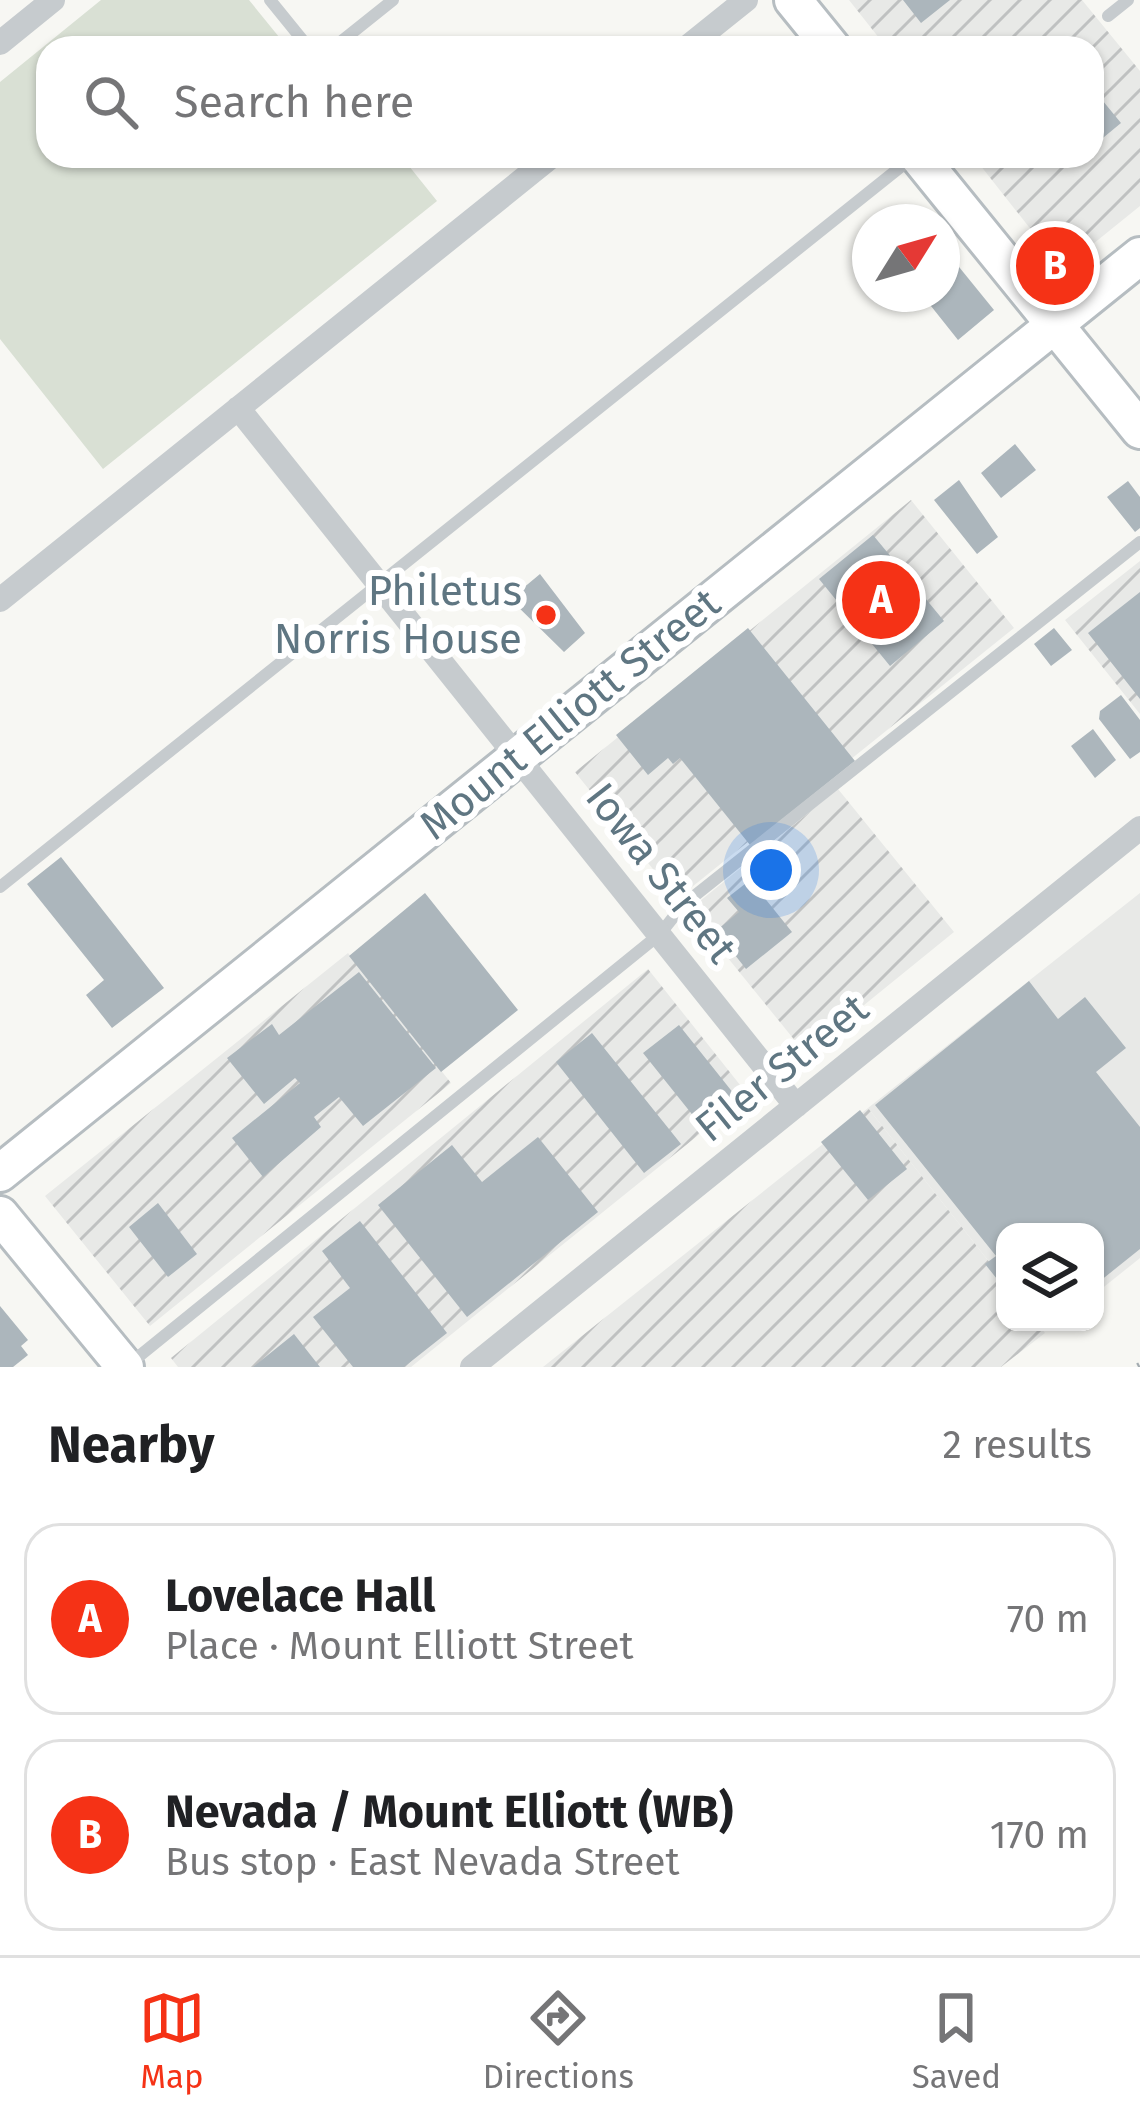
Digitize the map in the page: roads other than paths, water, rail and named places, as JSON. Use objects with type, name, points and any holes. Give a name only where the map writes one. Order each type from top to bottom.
[{"type":"street","points":[[0,43],[53,0]]},
{"type":"street","points":[[701,36],[746,0]]},
{"type":"street","points":[[794,0],[822,36]]},
{"type":"street","points":[[0,600],[536,168]]},
{"type":"street","points":[[926,168],[1140,430]]},
{"type":"street","name":"Mount Elliott Street","points":[[0,1173],[1140,256]]},
{"type":"street","name":"Iowa Street","points":[[238,408],[796,1106]]},
{"type":"street","name":"Filer Street","points":[[472,1367],[1140,828]]},
{"type":"street","points":[[0,1215],[125,1367]]},
{"type":"lane","points":[[270,0],[299,36]]},
{"type":"lane","points":[[348,36],[393,0]]},
{"type":"lane","points":[[1108,16],[1128,0]]},
{"type":"lane","points":[[0,887],[901,168]]},
{"type":"lane","points":[[125,1367],[660,934],[682,905],[1140,542]]},
{"type":"place","name":"Nevada / Mount Elliott (WB)","points":[[1055,266]]},
{"type":"place","name":"Lovelace Hall","points":[[881,600]]},
{"type":"place","name":"Philetus Norris House","points":[[546,615]]}]
